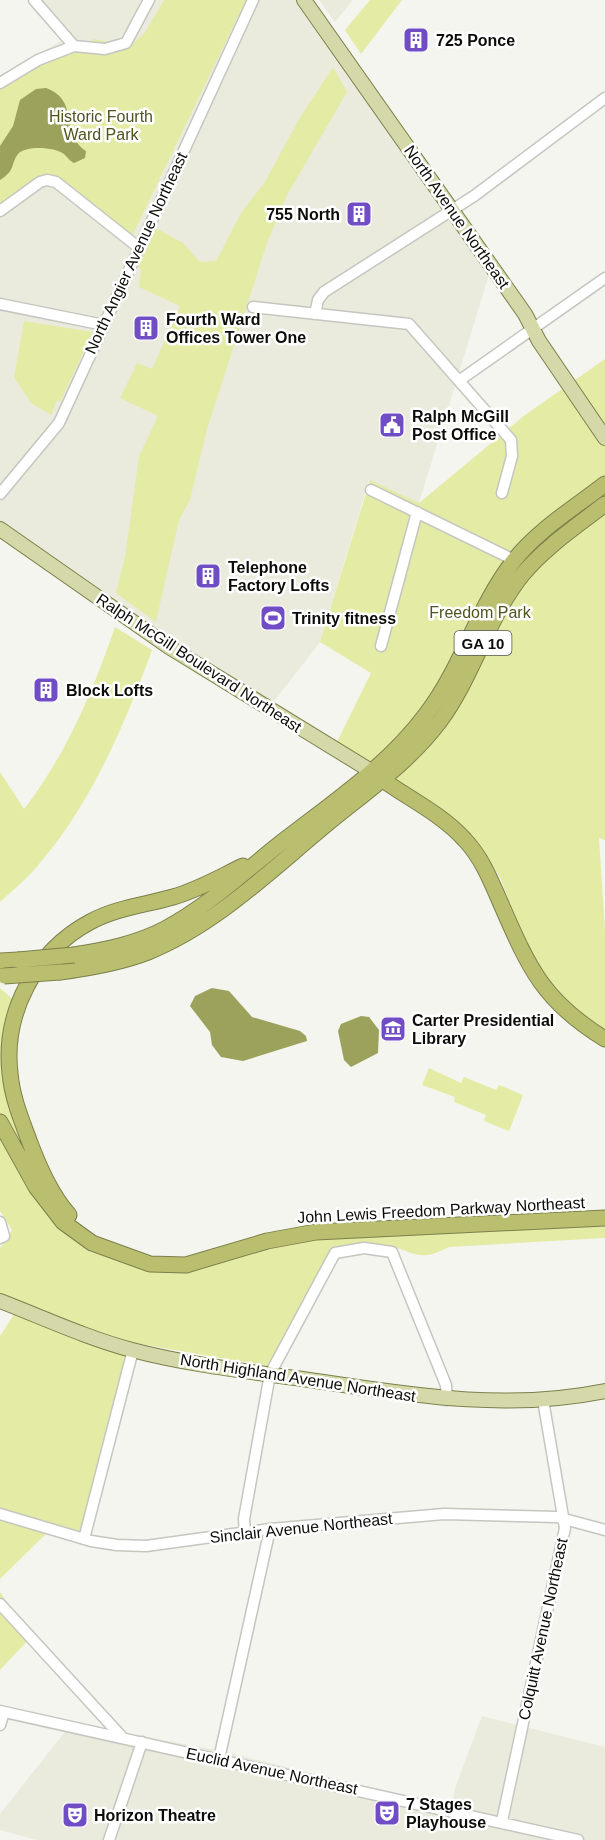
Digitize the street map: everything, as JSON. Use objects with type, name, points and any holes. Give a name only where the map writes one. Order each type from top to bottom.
[{"type":"highway","name":"GA 10","points":[[2,976],[60,972],[122,960],[149,951],[191,929],[269,873],[377,775],[415,729],[436,700],[489,599],[514,560],[544,531],[605,484]]},
{"type":"highway","name":"GA 10","points":[[0,961],[74,955],[116,948],[165,929],[208,901],[270,852],[377,775],[429,735],[452,704],[495,618],[522,575],[564,536],[605,504]]},
{"type":"highway","points":[[377,775],[444,821],[466,840],[484,865],[530,970],[541,986],[572,1016],[605,1038]]},
{"type":"highway","points":[[106,1248],[77,1225],[54,1195],[40,1168],[18,1109],[10,1075],[9,1053],[11,1028],[20,999],[33,975],[52,950],[92,920],[120,910],[194,891],[270,852]]},
{"type":"highway","points":[[0,1122],[46,1202],[70,1228],[106,1248]]},
{"type":"highway","name":"John Lewis Freedom Parkway Northeast","points":[[106,1248],[150,1264],[186,1264],[305,1233],[605,1218]]},
{"type":"main road","name":"North Avenue Northeast","points":[[304,0],[452,210],[605,438]]},
{"type":"main road","name":"Ralph McGill Boulevard Northeast","points":[[0,529],[169,647],[377,775]]},
{"type":"main road","name":"North Highland Avenue Northeast","points":[[0,1301],[82,1334],[133,1350],[270,1374],[447,1400],[543,1400],[605,1391]]},
{"type":"street","points":[[34,0],[70,42],[105,49],[126,43],[149,0]]},
{"type":"street","name":"North Angier Avenue Northeast","points":[[0,494],[59,423],[253,0]]},
{"type":"street","points":[[0,82],[70,42]]},
{"type":"street","points":[[315,314],[318,300],[324,292],[452,210],[605,98]]},
{"type":"street","points":[[0,211],[40,182],[47,180],[56,182],[138,247]]},
{"type":"street","points":[[460,380],[605,278]]},
{"type":"street","points":[[0,304],[104,325]]},
{"type":"street","points":[[253,307],[409,324],[511,440],[512,456],[502,493]]},
{"type":"street","points":[[371,490],[514,560]]},
{"type":"street","points":[[381,646],[417,512]]},
{"type":"street","points":[[0,1222],[2,1237]]},
{"type":"street","points":[[245,1532],[244,1520],[270,1374],[335,1253],[364,1248],[392,1252],[446,1385],[447,1400]]},
{"type":"street","points":[[84,1539],[133,1350]]},
{"type":"street","name":"Colquitt Avenue Northeast","points":[[502,1821],[565,1528],[543,1400]]},
{"type":"street","name":"Sinclair Avenue Northeast","points":[[0,1514],[84,1539],[117,1545],[146,1546],[270,1529],[444,1514],[557,1517],[605,1530]]},
{"type":"street","points":[[219,1759],[270,1529]]},
{"type":"street","points":[[0,1604],[121,1736]]},
{"type":"street","points":[[0,1725],[2,1712]]},
{"type":"street","name":"Euclid Avenue Northeast","points":[[2,1712],[121,1736],[578,1840]]},
{"type":"street","points":[[109,1840],[141,1742]]},
{"type":"shaded area","points":[[33,0],[302,0],[491,268],[419,503],[369,480],[320,642],[269,708],[0,532],[0,75],[66,38]]},
{"type":"shaded area","points":[[319,0],[353,0],[335,22]]},
{"type":"shaded area","points":[[46,88],[57,94],[63,101],[73,135],[86,151],[85,158],[74,163],[64,154],[54,150],[27,149],[18,154],[11,170],[0,180],[0,146],[13,126],[20,100],[36,89]]},
{"type":"shaded area","points":[[212,988],[229,991],[252,1017],[300,1031],[306,1036],[307,1041],[243,1061],[221,1057],[212,1045],[210,1032],[190,1006],[195,996]]},
{"type":"shaded area","points":[[361,1016],[369,1017],[379,1030],[378,1053],[351,1067],[344,1060],[338,1031],[341,1024]]},
{"type":"shaded area","points":[[482,1716],[605,1747],[605,1840],[37,1840],[0,1830],[0,1814],[72,1723],[222,1751],[451,1808],[455,1788]]},
{"type":"green space","name":"Historic Fourth Ward Park","points":[[164,0],[246,0],[132,236],[53,186],[43,186],[0,216],[0,87],[35,66],[80,51],[94,39],[129,46],[144,34]]},
{"type":"green space","points":[[370,0],[402,0],[361,54],[345,30]]},
{"type":"green space","points":[[333,67],[347,92],[287,195],[267,243],[207,429],[190,500],[179,520],[156,622],[116,593],[125,557],[139,456],[158,416],[120,398],[137,363],[152,369],[180,306],[139,287],[141,270],[135,264],[152,226],[183,243],[200,262],[216,261],[241,213],[265,182],[299,119]]},
{"type":"green space","points":[[24,321],[93,332],[60,402],[57,400],[51,415],[31,403],[14,377]]},
{"type":"green space","name":"Freedom Park","points":[[605,359],[605,840],[599,838],[605,930],[605,1029],[552,993],[530,956],[500,877],[478,845],[331,754],[371,673],[320,642],[370,480],[419,503],[525,415]]},
{"type":"green space","points":[[115,627],[152,650],[130,706],[105,762],[75,816],[35,869],[0,902],[0,772],[24,809],[53,767],[77,722]]},
{"type":"green space","points":[[0,988],[16,1002],[6,1053],[46,1186],[0,1116]]},
{"type":"green space","points":[[429,1068],[461,1083],[464,1077],[496,1090],[499,1085],[523,1095],[509,1131],[484,1121],[486,1115],[454,1102],[455,1097],[422,1085]]},
{"type":"green space","points":[[0,1129],[49,1212],[136,1266],[330,1235],[605,1221],[605,1238],[449,1247],[439,1252],[423,1255],[381,1244],[331,1251],[268,1366],[134,1343],[83,1532],[52,1528],[0,1579],[0,1336],[20,1305],[0,1297],[0,1248],[12,1230],[0,1211]]},
{"type":"green space","points":[[0,1592],[31,1637],[0,1670]]},
{"type":"place","name":"725 Ponce","points":[[416,40]]},
{"type":"place","name":"755 North","points":[[359,214]]},
{"type":"place","name":"Fourth Ward Offices Tower One","points":[[146,328]]},
{"type":"place","name":"Ralph McGill Post Office","points":[[392,425]]},
{"type":"place","name":"Telephone Factory Lofts","points":[[208,576]]},
{"type":"place","name":"Trinity fitness","points":[[273,618]]},
{"type":"place","name":"Block Lofts","points":[[46,690]]},
{"type":"place","name":"Carter Presidential Library","points":[[393,1029]]},
{"type":"place","name":"7 Stages Playhouse","points":[[387,1813]]},
{"type":"place","name":"Horizon Theatre","points":[[75,1815]]}]
